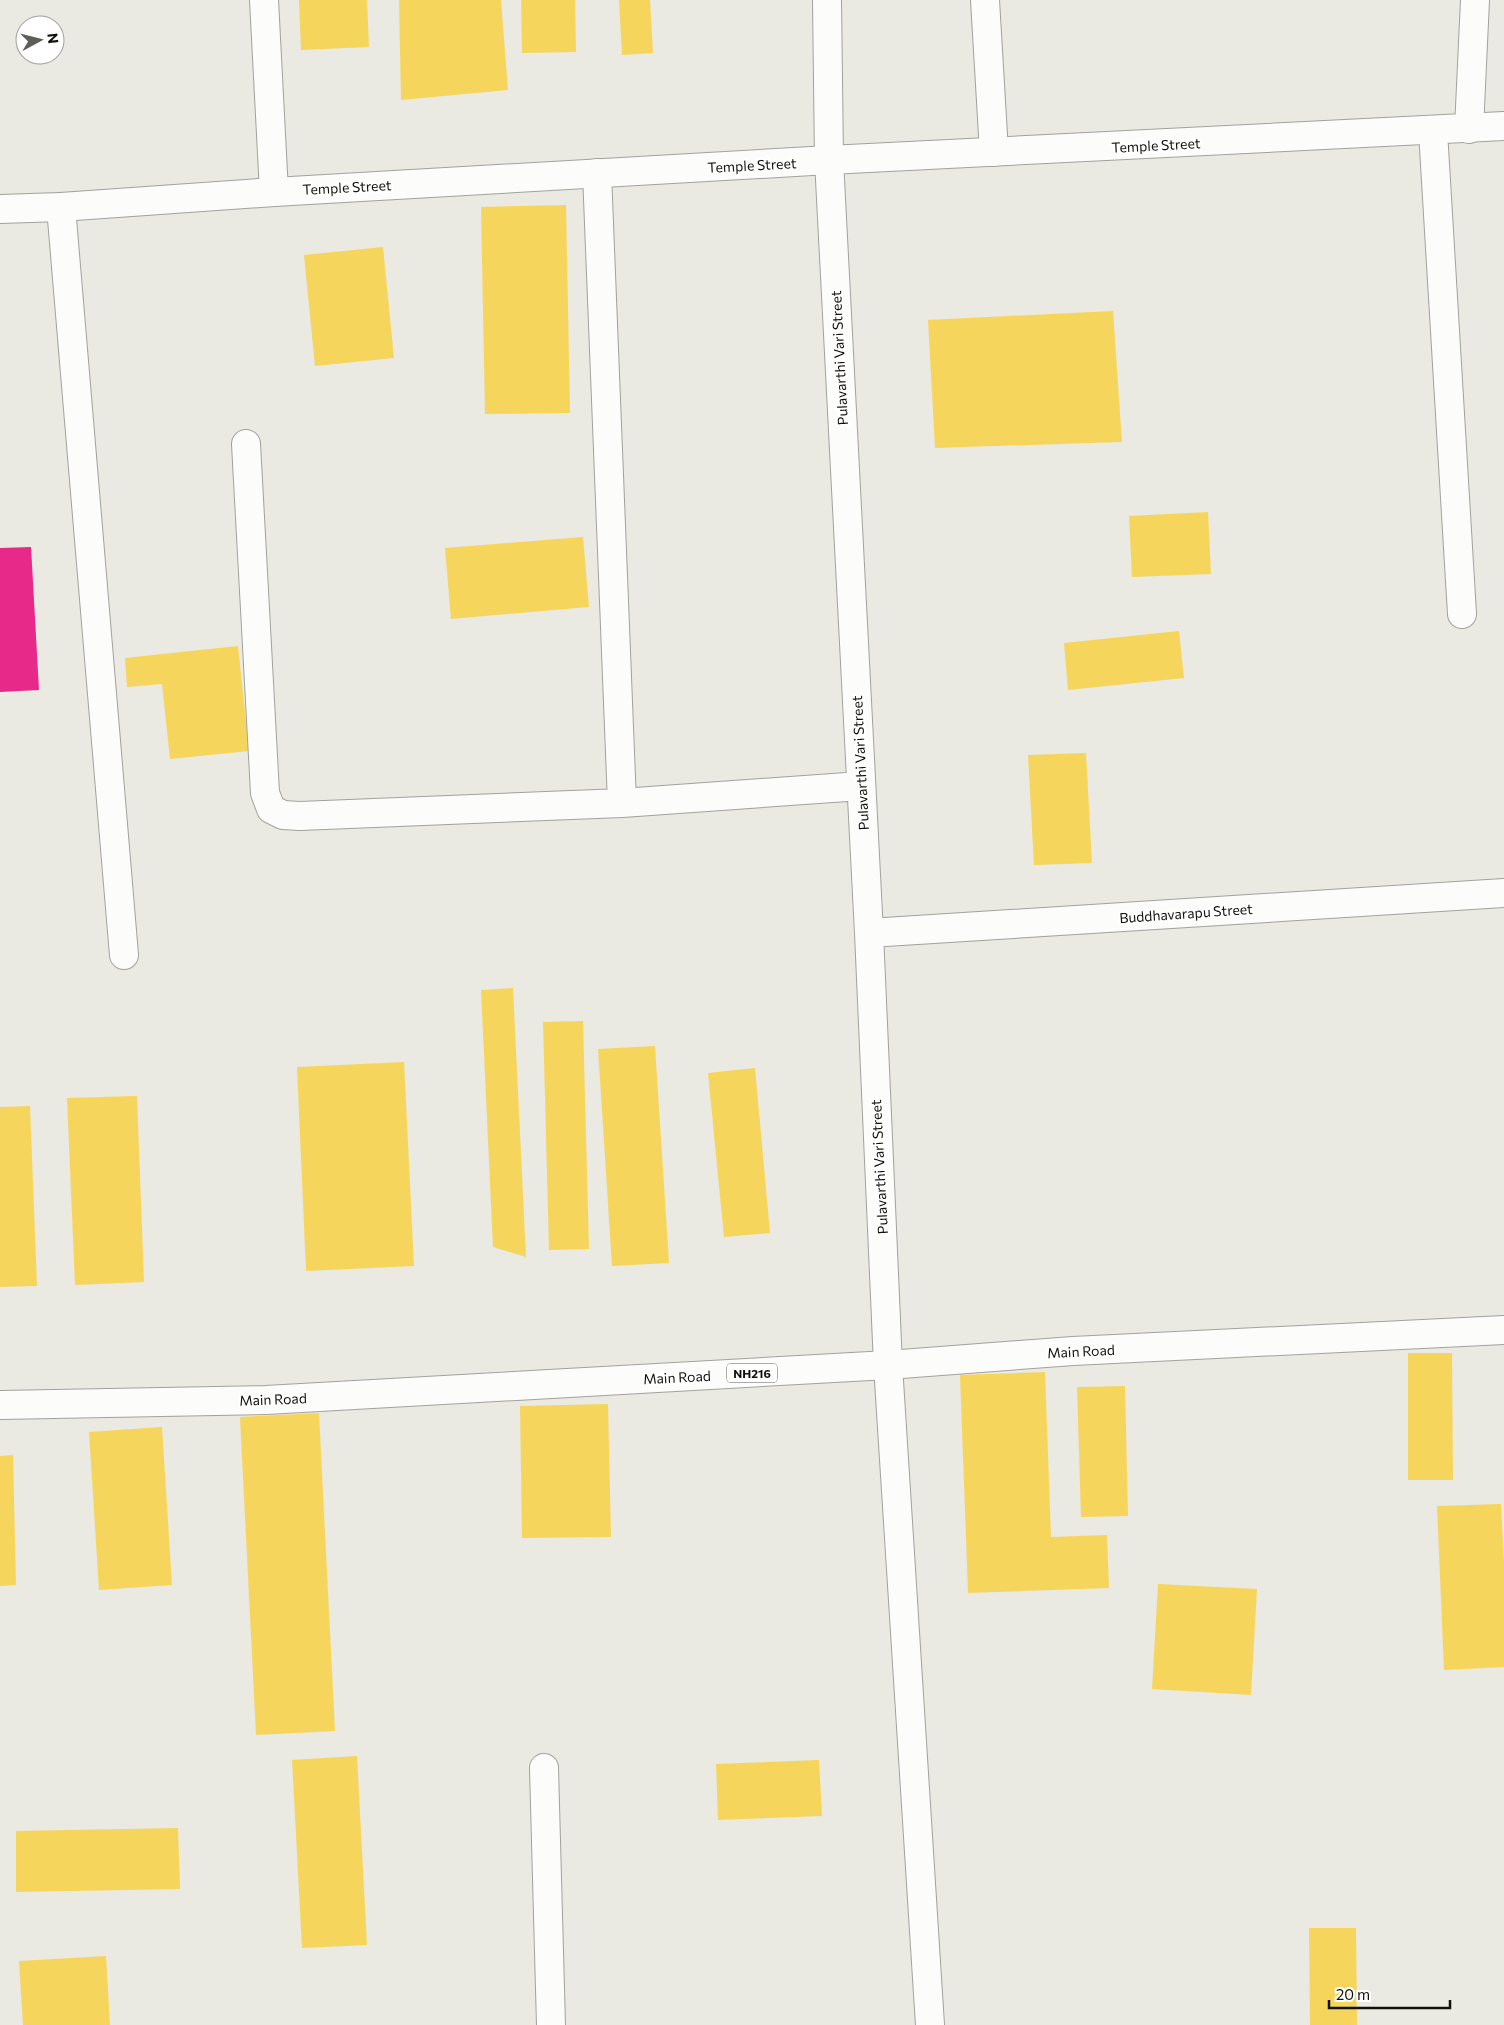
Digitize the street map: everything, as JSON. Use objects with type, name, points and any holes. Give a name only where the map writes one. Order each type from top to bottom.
[{"type":"main road","points":[[264,0],[274,192]]},
{"type":"main road","name":"Pulavarthi Vari Street","points":[[827,0],[829,160],[869,933],[888,1365],[930,2025]]},
{"type":"main road","points":[[985,0],[994,152]]},
{"type":"main road","points":[[1470,129],[1475,0]]},
{"type":"main road","name":"Temple Street","points":[[0,209],[61,207],[274,192],[829,160],[1504,126]]},
{"type":"main road","points":[[1433,131],[1462,614]]},
{"type":"main road","points":[[597,173],[622,803]]},
{"type":"main road","points":[[61,207],[124,955]]},
{"type":"main road","points":[[246,444],[265,793],[271,809],[283,815],[300,816],[622,803],[861,786]]},
{"type":"main road","name":"Buddhavarapu Street","points":[[869,933],[1504,893]]},
{"type":"main road","name":"Main Road","points":[[0,1405],[266,1400],[888,1365],[1073,1351],[1504,1330]]},
{"type":"main road","points":[[544,1768],[552,2025]]},
{"type":"building: Homes","points":[[299,0],[367,0],[369,47],[301,50]]},
{"type":"building: Homes","points":[[399,0],[501,0],[508,90],[401,100]]},
{"type":"building: Homes","points":[[521,0],[575,0],[576,52],[522,53]]},
{"type":"building: Homes","points":[[619,0],[650,0],[653,53],[622,55]]},
{"type":"building: Homes","points":[[566,205],[570,413],[485,414],[481,207]]},
{"type":"building: Homes","points":[[383,247],[394,358],[315,366],[304,255]]},
{"type":"building: Homes","points":[[1113,311],[1122,442],[935,448],[928,320]]},
{"type":"building: Homes","points":[[1208,512],[1211,574],[1132,577],[1129,516]]},
{"type":"building: Homes","points":[[583,537],[589,607],[451,619],[445,548]]},
{"type":"building: Homes","points":[[1179,631],[1184,678],[1068,690],[1064,643]]},
{"type":"building: Homes","points":[[238,646],[249,751],[170,759],[162,684],[127,687],[125,658]]},
{"type":"building: Homes","points":[[1086,753],[1092,863],[1034,865],[1028,755]]},
{"type":"building: Homes","points":[[513,988],[526,1257],[493,1247],[481,990]]},
{"type":"building: Homes","points":[[583,1021],[589,1249],[549,1250],[543,1022]]},
{"type":"building: Homes","points":[[655,1046],[669,1263],[612,1266],[598,1049]]},
{"type":"building: Homes","points":[[404,1062],[414,1266],[306,1271],[297,1067]]},
{"type":"building: Homes","points":[[755,1068],[770,1233],[724,1237],[708,1073]]},
{"type":"building: Homes","points":[[137,1096],[144,1282],[75,1285],[67,1098]]},
{"type":"building: Homes","points":[[30,1106],[37,1286],[0,1287],[0,1107]]},
{"type":"building: Homes","points":[[1408,1353],[1452,1353],[1453,1480],[1408,1480]]},
{"type":"building: Homes","points":[[1045,1372],[1051,1537],[1107,1535],[1109,1588],[968,1593],[960,1375]]},
{"type":"building: Homes","points":[[1125,1386],[1128,1516],[1081,1517],[1077,1387]]},
{"type":"building: Homes","points":[[608,1404],[611,1537],[522,1538],[520,1406]]},
{"type":"building: Homes","points":[[319,1413],[335,1731],[256,1735],[240,1417]]},
{"type":"building: Homes","points":[[162,1427],[172,1585],[99,1590],[89,1432]]},
{"type":"building: Homes","points":[[13,1455],[16,1585],[0,1586],[0,1456]]},
{"type":"building: Homes","points":[[1501,1504],[1504,1563],[1504,1667],[1444,1670],[1437,1506]]},
{"type":"building: Homes","points":[[1158,1584],[1257,1589],[1251,1695],[1152,1689]]},
{"type":"building: Homes","points":[[357,1756],[367,1945],[302,1948],[292,1760]]},
{"type":"building: Homes","points":[[819,1760],[822,1816],[718,1820],[716,1764]]},
{"type":"building: Homes","points":[[178,1828],[180,1889],[16,1892],[16,1831]]},
{"type":"building: Homes","points":[[1309,1928],[1356,1928],[1357,2025],[1310,2025]]},
{"type":"building: Homes","points":[[106,1956],[110,2025],[23,2025],[19,1961]]},
{"type":"building: Health","points":[[31,547],[39,690],[0,692],[0,548]]}]
